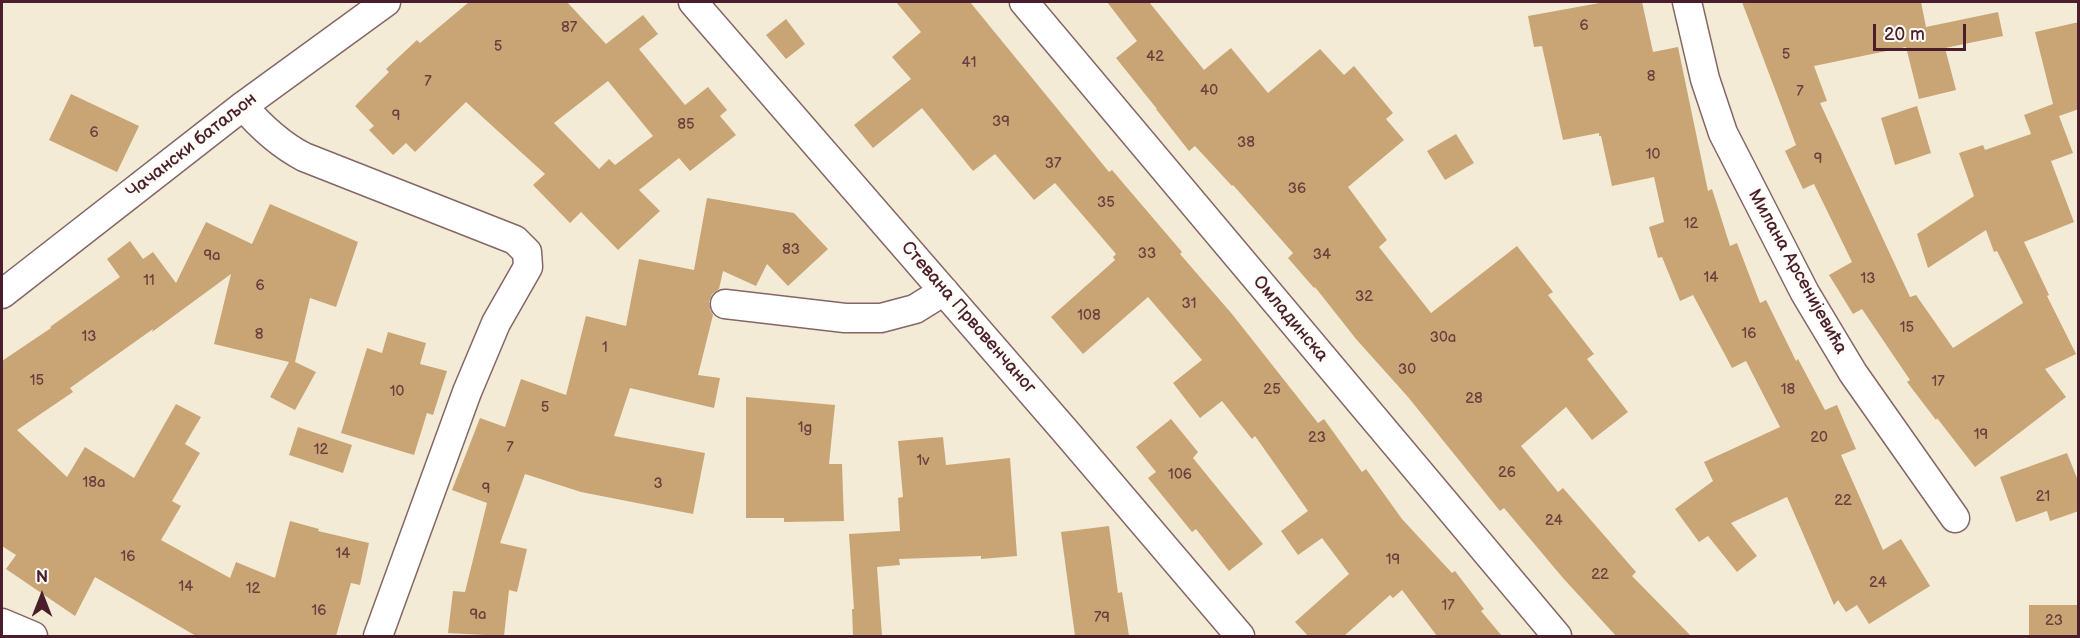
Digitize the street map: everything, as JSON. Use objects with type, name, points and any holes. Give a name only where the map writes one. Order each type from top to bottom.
[{"type":"street","name":"Чачански батаљон","points":[[2,294],[243,106],[386,2]]},
{"type":"street","name":"Стевана Првовенчаног","points":[[693,2],[945,291],[1240,636]]},
{"type":"street","name":"Омладинска","points":[[1024,2],[1557,636]]},
{"type":"street","name":"Милана Арсенијевића","points":[[1687,2],[1705,79],[1723,133],[1800,282],[1853,373],[1955,518]]},
{"type":"street","points":[[243,106],[263,130],[287,148],[304,157],[515,240],[527,252],[528,267],[496,323],[467,392],[378,636]]},
{"type":"street","points":[[725,304],[872,319],[899,315],[915,309],[945,291]]},
{"type":"street","points":[[2,623],[33,636]]},
{"type":"building","points":[[469,2],[567,2],[606,44],[643,15],[658,34],[639,49],[685,105],[708,87],[727,110],[720,116],[736,135],[690,171],[679,158],[639,190],[660,211],[618,250],[581,212],[570,223],[533,185],[545,174],[466,102],[415,152],[406,143],[393,155],[369,130],[374,126],[355,106],[389,72],[386,69],[417,40],[420,43]],"holes":[[[608,81],[653,136],[615,165],[609,159],[599,169],[554,123]]]},
{"type":"building","points":[[896,2],[970,2],[1109,172],[1112,170],[1182,252],[1180,254],[1232,314],[1318,423],[1324,419],[1362,472],[1366,469],[1402,519],[1452,573],[1455,571],[1484,609],[1481,611],[1502,636],[1437,636],[1402,590],[1393,598],[1390,595],[1344,636],[1308,636],[1295,622],[1349,574],[1322,538],[1298,555],[1281,531],[1308,511],[1255,436],[1252,439],[1222,401],[1200,418],[1173,383],[1202,360],[1148,297],[1083,354],[1051,317],[1115,260],[1113,257],[1116,254],[1055,183],[1034,200],[995,154],[973,171],[922,108],[873,148],[854,125],[911,79],[892,57],[921,32]]},
{"type":"building","points":[[1107,2],[1149,2],[1204,70],[1231,48],[1268,93],[1320,49],[1344,75],[1354,66],[1393,113],[1386,119],[1404,140],[1348,187],[1387,240],[1379,247],[1431,313],[1517,246],[1553,292],[1548,295],[1594,354],[1587,359],[1628,412],[1592,440],[1566,407],[1521,446],[1558,492],[1563,488],[1636,572],[1632,576],[1691,636],[1616,636],[1504,508],[1500,511],[1408,397],[1288,258],[1293,253],[1195,146],[1189,151],[1116,58],[1137,41]]},
{"type":"building","points":[[1605,2],[1642,2],[1653,52],[1678,47],[1708,191],[1712,189],[1730,246],[1737,243],[1760,303],[1766,300],[1796,361],[1798,359],[1825,410],[1837,405],[1856,449],[1841,455],[1883,550],[1901,539],[1930,586],[1869,624],[1857,605],[1846,612],[1838,600],[1834,605],[1787,497],[1731,523],[1757,556],[1737,572],[1708,536],[1699,542],[1675,509],[1713,481],[1704,462],[1780,427],[1746,361],[1732,368],[1693,295],[1680,301],[1662,257],[1658,258],[1649,227],[1664,222],[1654,177],[1612,186],[1599,133],[1563,140],[1542,46],[1534,47],[1528,16]]},
{"type":"building","points":[[1742,2],[1921,2],[1926,27],[1998,12],[2003,36],[1945,48],[1956,90],[1919,99],[1906,47],[1814,66],[1827,101],[1820,103],[1910,297],[1916,295],[1953,348],[2023,303],[1997,251],[1994,252],[1986,230],[1928,268],[1917,234],[1974,196],[1959,153],[1983,145],[1985,150],[2031,134],[2024,115],[2053,104],[2035,32],[2079,22],[2079,109],[2059,116],[2073,153],[2051,161],[2074,222],[2024,242],[2049,295],[2047,296],[2076,354],[2045,369],[2066,397],[1975,467],[1907,382],[1910,380],[1862,309],[1853,314],[1829,275],[1852,262],[1814,184],[1803,189],[1785,151],[1796,145]]},
{"type":"building","points":[[786,19],[805,44],[786,59],[766,35]]},
{"type":"building","points":[[71,94],[139,126],[117,172],[49,140]]},
{"type":"building","points":[[1917,106],[1931,153],[1895,165],[1881,118]]},
{"type":"building","points":[[1456,134],[1474,163],[1445,180],[1427,151]]},
{"type":"building","points":[[707,198],[794,213],[828,249],[788,286],[767,264],[756,286],[723,271],[719,289],[712,294],[709,302],[713,315],[698,375],[720,378],[714,408],[630,388],[614,436],[705,453],[693,514],[581,492],[525,474],[500,543],[527,549],[517,592],[509,590],[504,636],[448,633],[453,591],[465,592],[487,503],[452,490],[480,418],[505,427],[521,379],[566,395],[586,316],[626,326],[639,259],[694,270]]},
{"type":"building","points":[[270,204],[358,242],[336,307],[310,298],[295,362],[316,372],[295,410],[270,397],[289,362],[214,344],[231,274],[70,388],[73,392],[17,430],[67,477],[85,447],[134,478],[176,404],[201,417],[185,444],[200,453],[172,501],[181,506],[161,540],[230,578],[236,562],[275,578],[290,521],[319,529],[318,531],[369,543],[360,585],[351,583],[336,636],[196,636],[95,577],[75,616],[6,569],[16,555],[2,546],[2,361],[120,277],[107,259],[130,241],[143,259],[153,252],[176,283],[206,222],[252,244]]},
{"type":"building","points":[[388,332],[426,343],[420,364],[447,371],[433,415],[427,413],[414,455],[341,433],[367,348],[382,353]]},
{"type":"building","points":[[746,397],[835,405],[829,464],[842,464],[844,521],[784,522],[784,518],[746,518]]},
{"type":"building","points":[[1171,419],[1198,452],[1193,458],[1263,544],[1229,571],[1196,529],[1192,532],[1148,478],[1156,472],[1136,447]]},
{"type":"building","points":[[298,427],[352,445],[343,473],[289,455]]},
{"type":"building","points":[[943,437],[946,465],[1010,458],[1017,556],[981,559],[981,556],[899,559],[900,565],[877,567],[882,636],[853,636],[852,609],[854,609],[849,534],[900,531],[898,498],[903,497],[898,441]]},
{"type":"building","points":[[2067,453],[2079,483],[2079,511],[2050,521],[2047,511],[2016,522],[2000,477]]},
{"type":"building","points":[[1109,526],[1118,593],[1122,592],[1129,636],[1075,636],[1061,532]]},
{"type":"building","points":[[2029,605],[2079,605],[2079,636],[2029,636]]}]
